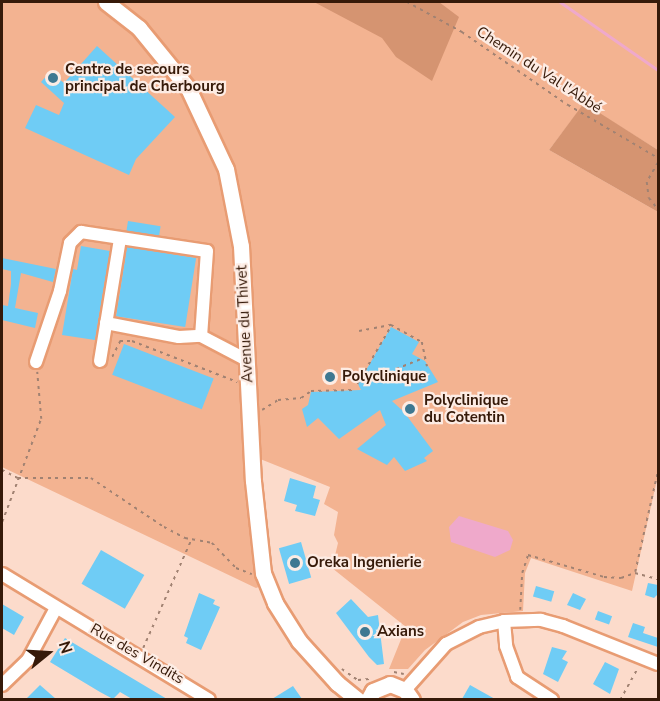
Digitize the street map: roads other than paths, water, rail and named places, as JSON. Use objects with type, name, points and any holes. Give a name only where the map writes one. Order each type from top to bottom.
[{"type":"main road","name":"Avenue du Thivet","points":[[106,2],[139,28],[167,59],[193,96],[216,140],[236,205],[263,573],[286,623],[331,667],[368,690]]},
{"type":"main road","name":"Avenue du Thivet","points":[[331,667],[337,683],[358,699]]},
{"type":"main road","points":[[368,690],[390,684],[409,695]]},
{"type":"street","points":[[36,362],[74,236],[81,232],[207,251],[201,336]]},
{"type":"street","points":[[100,361],[120,239]]},
{"type":"street","points":[[106,323],[179,337],[201,336],[247,360]]},
{"type":"street","name":"Rue des Vindits","points":[[2,574],[56,608],[140,654],[209,699]]},
{"type":"street","points":[[2,685],[28,660],[56,608]]},
{"type":"street","points":[[409,695],[446,644],[479,627],[504,621],[519,620],[563,626],[658,664]]},
{"type":"street","points":[[504,621],[506,646],[517,677],[552,699]]},
{"type":"waterway","points":[[560,2],[658,70]]},
{"type":"place","name":"Centre de secours principal de Cherbourg","points":[[53,78]]},
{"type":"place","name":"Polyclinique","points":[[330,377]]},
{"type":"place","name":"Polyclinique du Cotentin","points":[[410,409]]},
{"type":"place","name":"Oreka Ingenierie","points":[[295,563]]},
{"type":"place","name":"Axians","points":[[365,632]]}]
